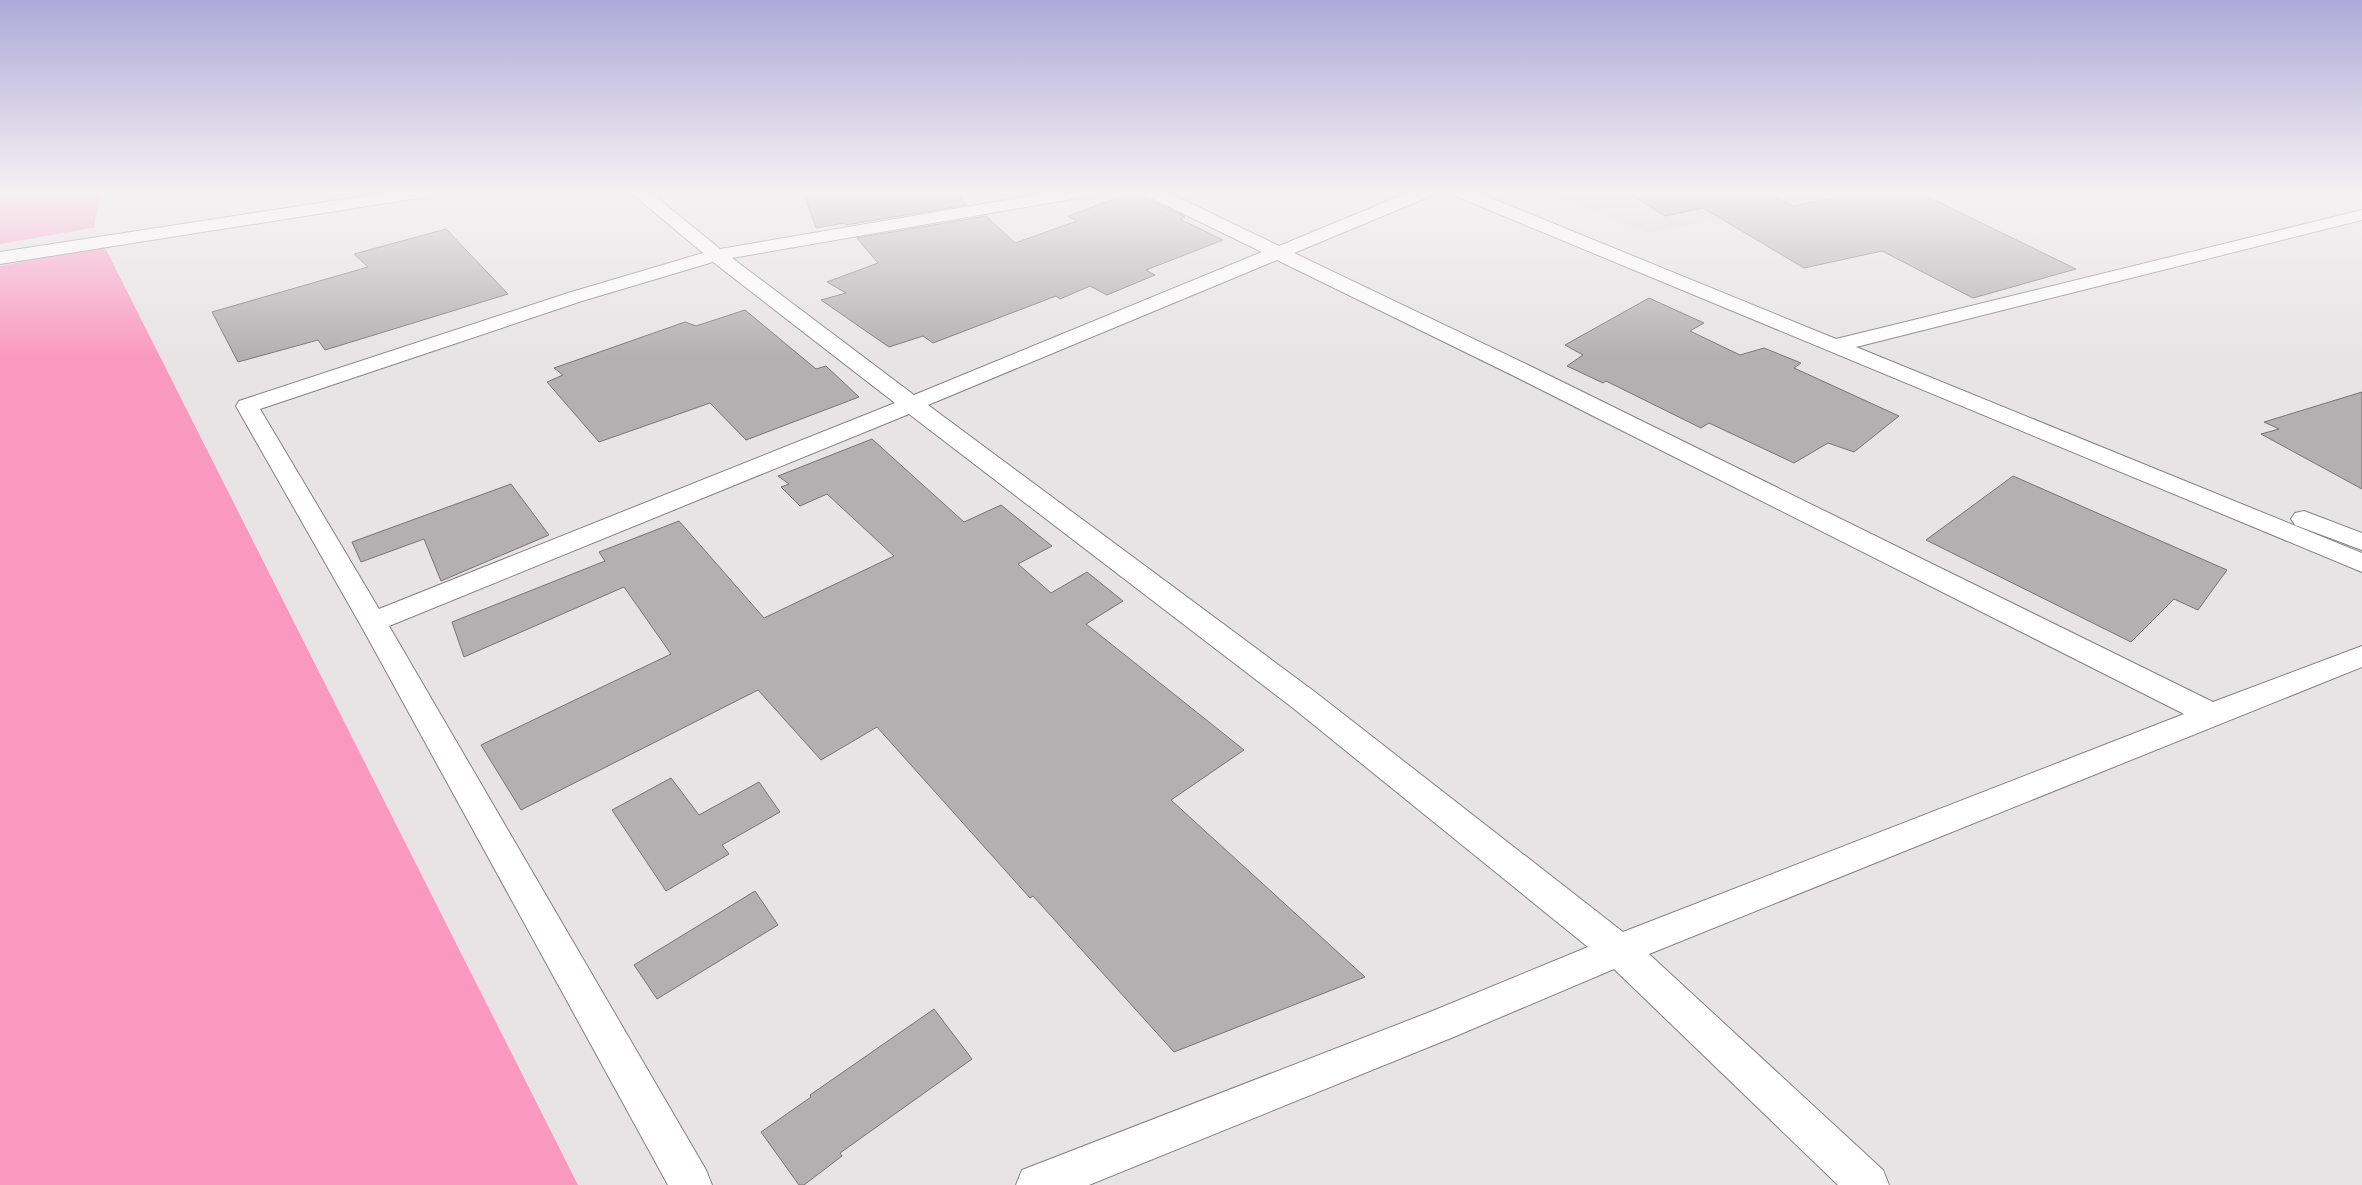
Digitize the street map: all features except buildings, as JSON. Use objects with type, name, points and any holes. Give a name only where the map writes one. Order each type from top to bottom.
[{"type":"street","points":[[0,251],[33,246]]},
{"type":"street","points":[[0,258],[55,246]]},
{"type":"street","points":[[707,246],[757,288],[1304,700],[1620,950],[1868,1185]]},
{"type":"street","points":[[691,1185],[373,622],[247,406],[575,297],[718,255],[768,246]]},
{"type":"street","points":[[1267,246],[2212,715]]},
{"type":"street","points":[[373,622],[912,404],[1293,246]]},
{"type":"street","points":[[1594,246],[2362,563]]},
{"type":"street","points":[[1626,246],[2362,542]]},
{"type":"street","points":[[1836,345],[2239,246]]},
{"type":"street","points":[[1037,1185],[1434,1028],[1706,914],[2362,656]]},
{"type":"shaded area","points":[[0,246],[104,246],[578,1185],[0,1185]]},
{"type":"pier","points":[[0,246],[105,246],[0,266]]}]
